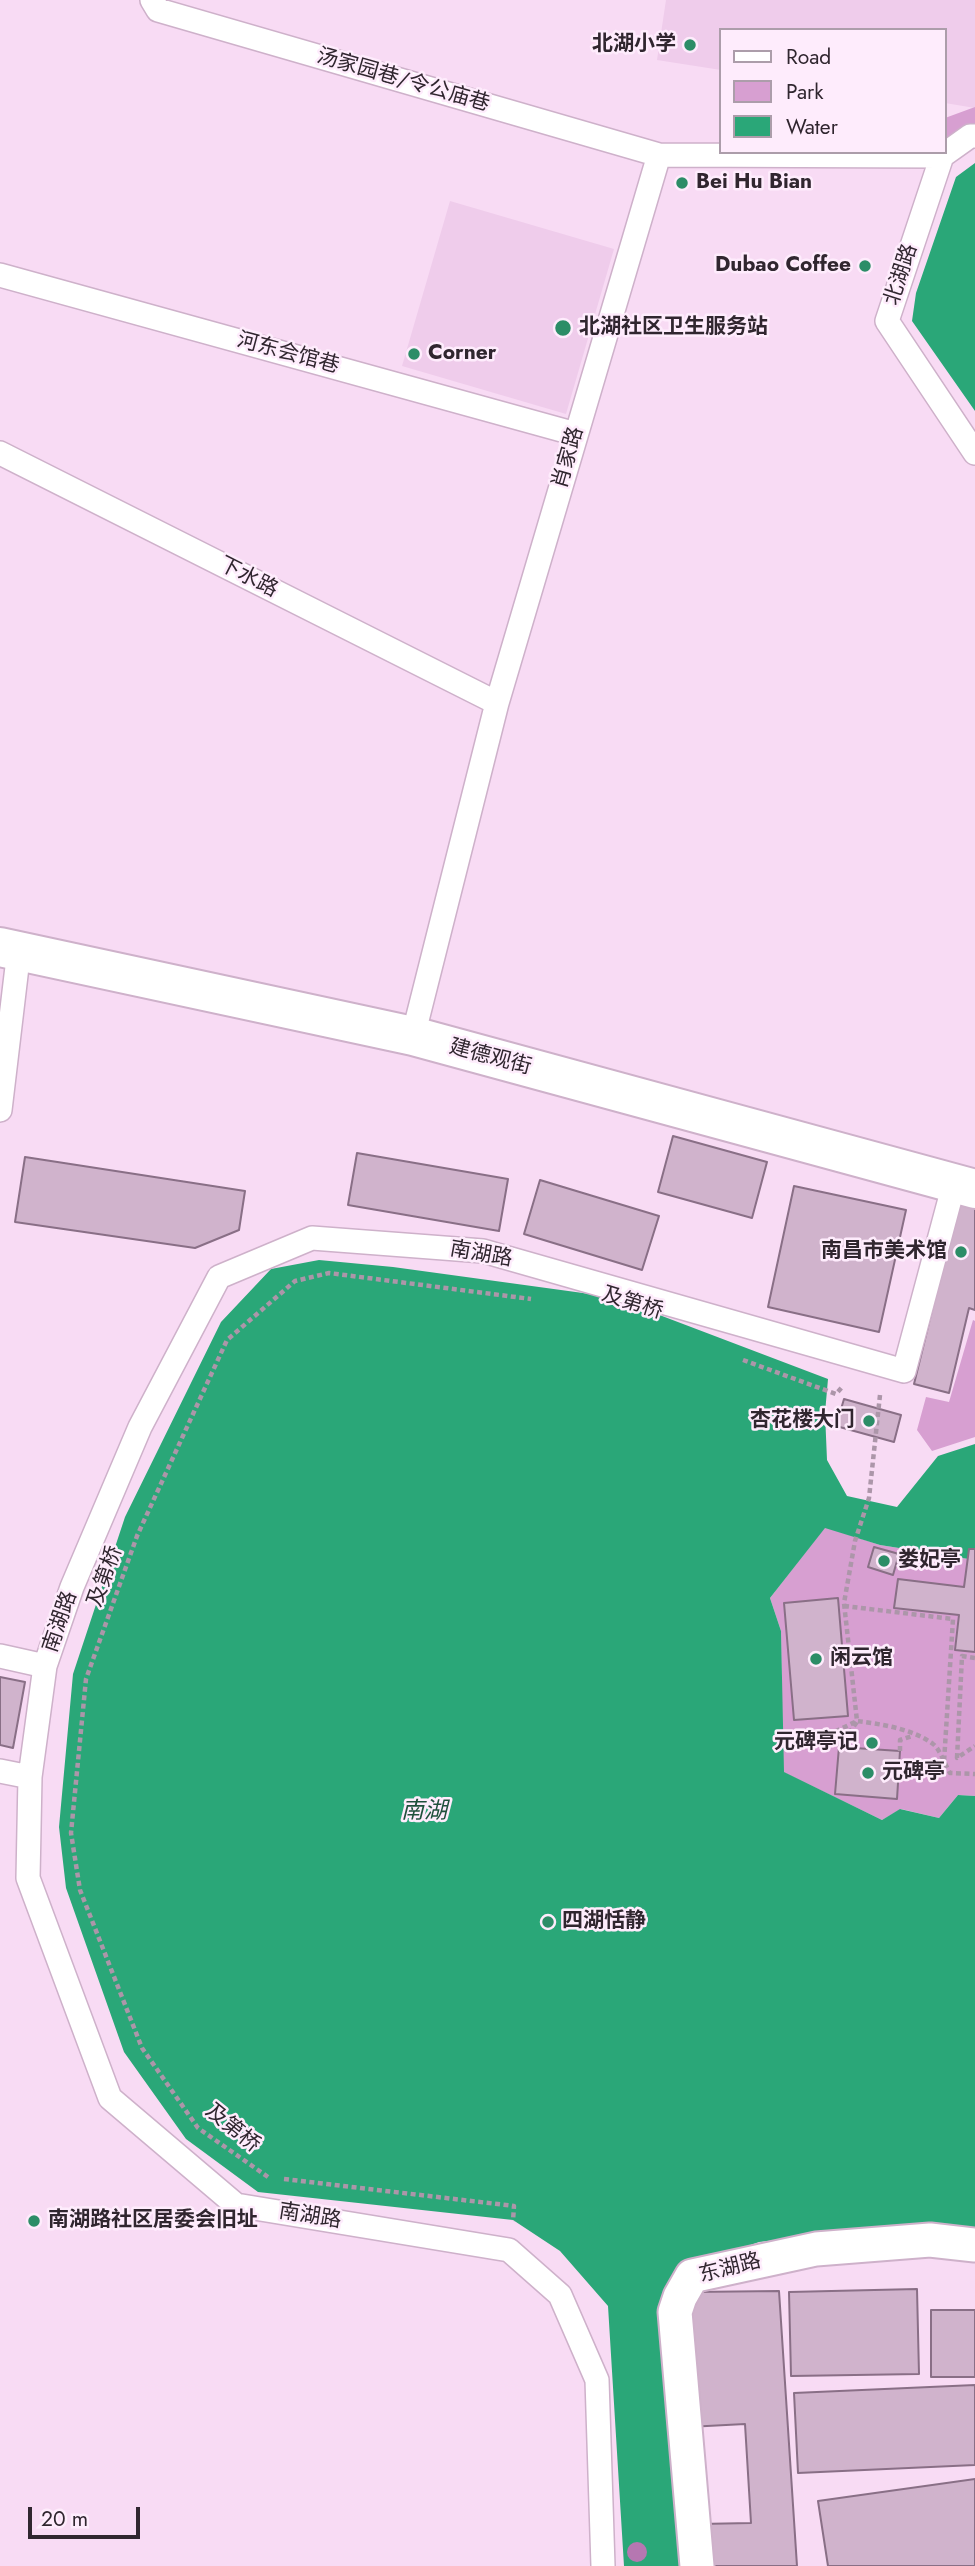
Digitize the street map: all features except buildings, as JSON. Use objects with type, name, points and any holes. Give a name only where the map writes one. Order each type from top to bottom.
[{"type":"street","name":"建德观街","points":[[10,948],[413,1036],[964,1186]]},
{"type":"street","name":"东湖路","points":[[697,2566],[675,2312],[692,2276],[816,2249],[930,2240],[975,2245]]},
{"type":"lane","name":"汤家园巷/令公庙巷","points":[[152,0],[158,10],[659,155]]},
{"type":"lane","points":[[947,152],[970,136],[975,136]]},
{"type":"lane","points":[[659,155],[945,154]]},
{"type":"lane","name":"肖家路","points":[[413,1036],[497,703],[659,155]]},
{"type":"lane","name":"北湖路","points":[[942,156],[887,321],[975,453]]},
{"type":"lane","name":"河东会馆巷","points":[[0,275],[576,434]]},
{"type":"lane","name":"下水路","points":[[0,453],[497,703]]},
{"type":"lane","points":[[0,1110],[10,948]]},
{"type":"lane","name":"南湖路","points":[[509,2249],[236,2205],[110,2098],[28,1878],[30,1777],[45,1666],[72,1587],[140,1427],[219,1277],[312,1238],[483,1251],[904,1371],[964,1186]]},
{"type":"lane","points":[[0,1656],[45,1666]]},
{"type":"lane","points":[[0,1771],[30,1777]]},
{"type":"lane","points":[[509,2249],[561,2295],[597,2380],[603,2566]]},
{"type":"path","name":"及第桥","points":[[509,2249],[514,2206],[267,2177],[198,2128],[142,2048],[80,1890],[71,1833],[86,1679],[137,1536],[227,1340],[295,1281],[329,1273],[544,1301]]},
{"type":"path","points":[[739,1358],[836,1394],[865,1360],[880,1392],[869,1498],[855,1541],[844,1606],[857,1721],[839,1746]]},
{"type":"path","points":[[844,1606],[953,1619],[944,1762]]},
{"type":"path","points":[[975,1658],[962,1656],[957,1758],[975,1746]]},
{"type":"path","points":[[820,1740],[857,1721],[885,1725],[935,1745],[950,1773],[975,1773]]},
{"type":"path","points":[[900,1751],[900,1740],[914,1735]]},
{"type":"shaded area","name":"北湖小学","points":[[666,0],[975,0],[975,108],[947,103],[947,28],[720,28],[720,70],[657,60]]},
{"type":"shaded area","points":[[450,201],[614,249],[566,414],[402,366]]},
{"type":"green space","points":[[975,107],[975,130],[947,142],[947,117]]},
{"type":"green space","points":[[973,1320],[975,1437],[932,1451],[917,1430],[926,1397],[949,1402]]},
{"type":"green space","points":[[825,1527],[880,1545],[975,1560],[975,1796],[958,1795],[939,1818],[901,1809],[882,1820],[783,1772],[781,1631],[770,1598]]},
{"type":"water","points":[[975,163],[975,411],[912,321],[916,293],[956,177]]},
{"type":"water","name":"南湖","points":[[319,1260],[393,1267],[612,1297],[828,1379],[825,1413],[827,1460],[847,1496],[897,1507],[938,1456],[975,1444],[975,1560],[880,1545],[825,1528],[770,1598],[781,1631],[784,1772],[882,1820],[900,1809],[939,1818],[958,1795],[975,1796],[975,2230],[927,2223],[759,2242],[686,2268],[691,2566],[624,2566],[608,2306],[560,2251],[513,2220],[258,2192],[186,2139],[124,2052],[66,1888],[59,1827],[73,1674],[125,1517],[221,1322],[271,1269]]},
{"type":"place","name":"北湖小学","points":[[690,45]]},
{"type":"place","name":"Bei Hu Bian","points":[[682,183]]},
{"type":"place","name":"Dubao Coffee","points":[[865,266]]},
{"type":"place","name":"北湖社区卫生服务站","points":[[563,328]]},
{"type":"place","name":"Corner","points":[[414,354]]},
{"type":"place","name":"南昌市美术馆","points":[[961,1252]]},
{"type":"place","name":"杏花楼大门","points":[[869,1421]]},
{"type":"place","name":"娄妃亭","points":[[884,1561]]},
{"type":"place","name":"闲云馆","points":[[816,1659]]},
{"type":"place","name":"元碑亭记","points":[[872,1743]]},
{"type":"place","name":"元碑亭","points":[[868,1773]]},
{"type":"place","name":"四湖恬静","points":[[548,1922]]},
{"type":"place","name":"南湖路社区居委会旧址","points":[[34,2221]]}]
